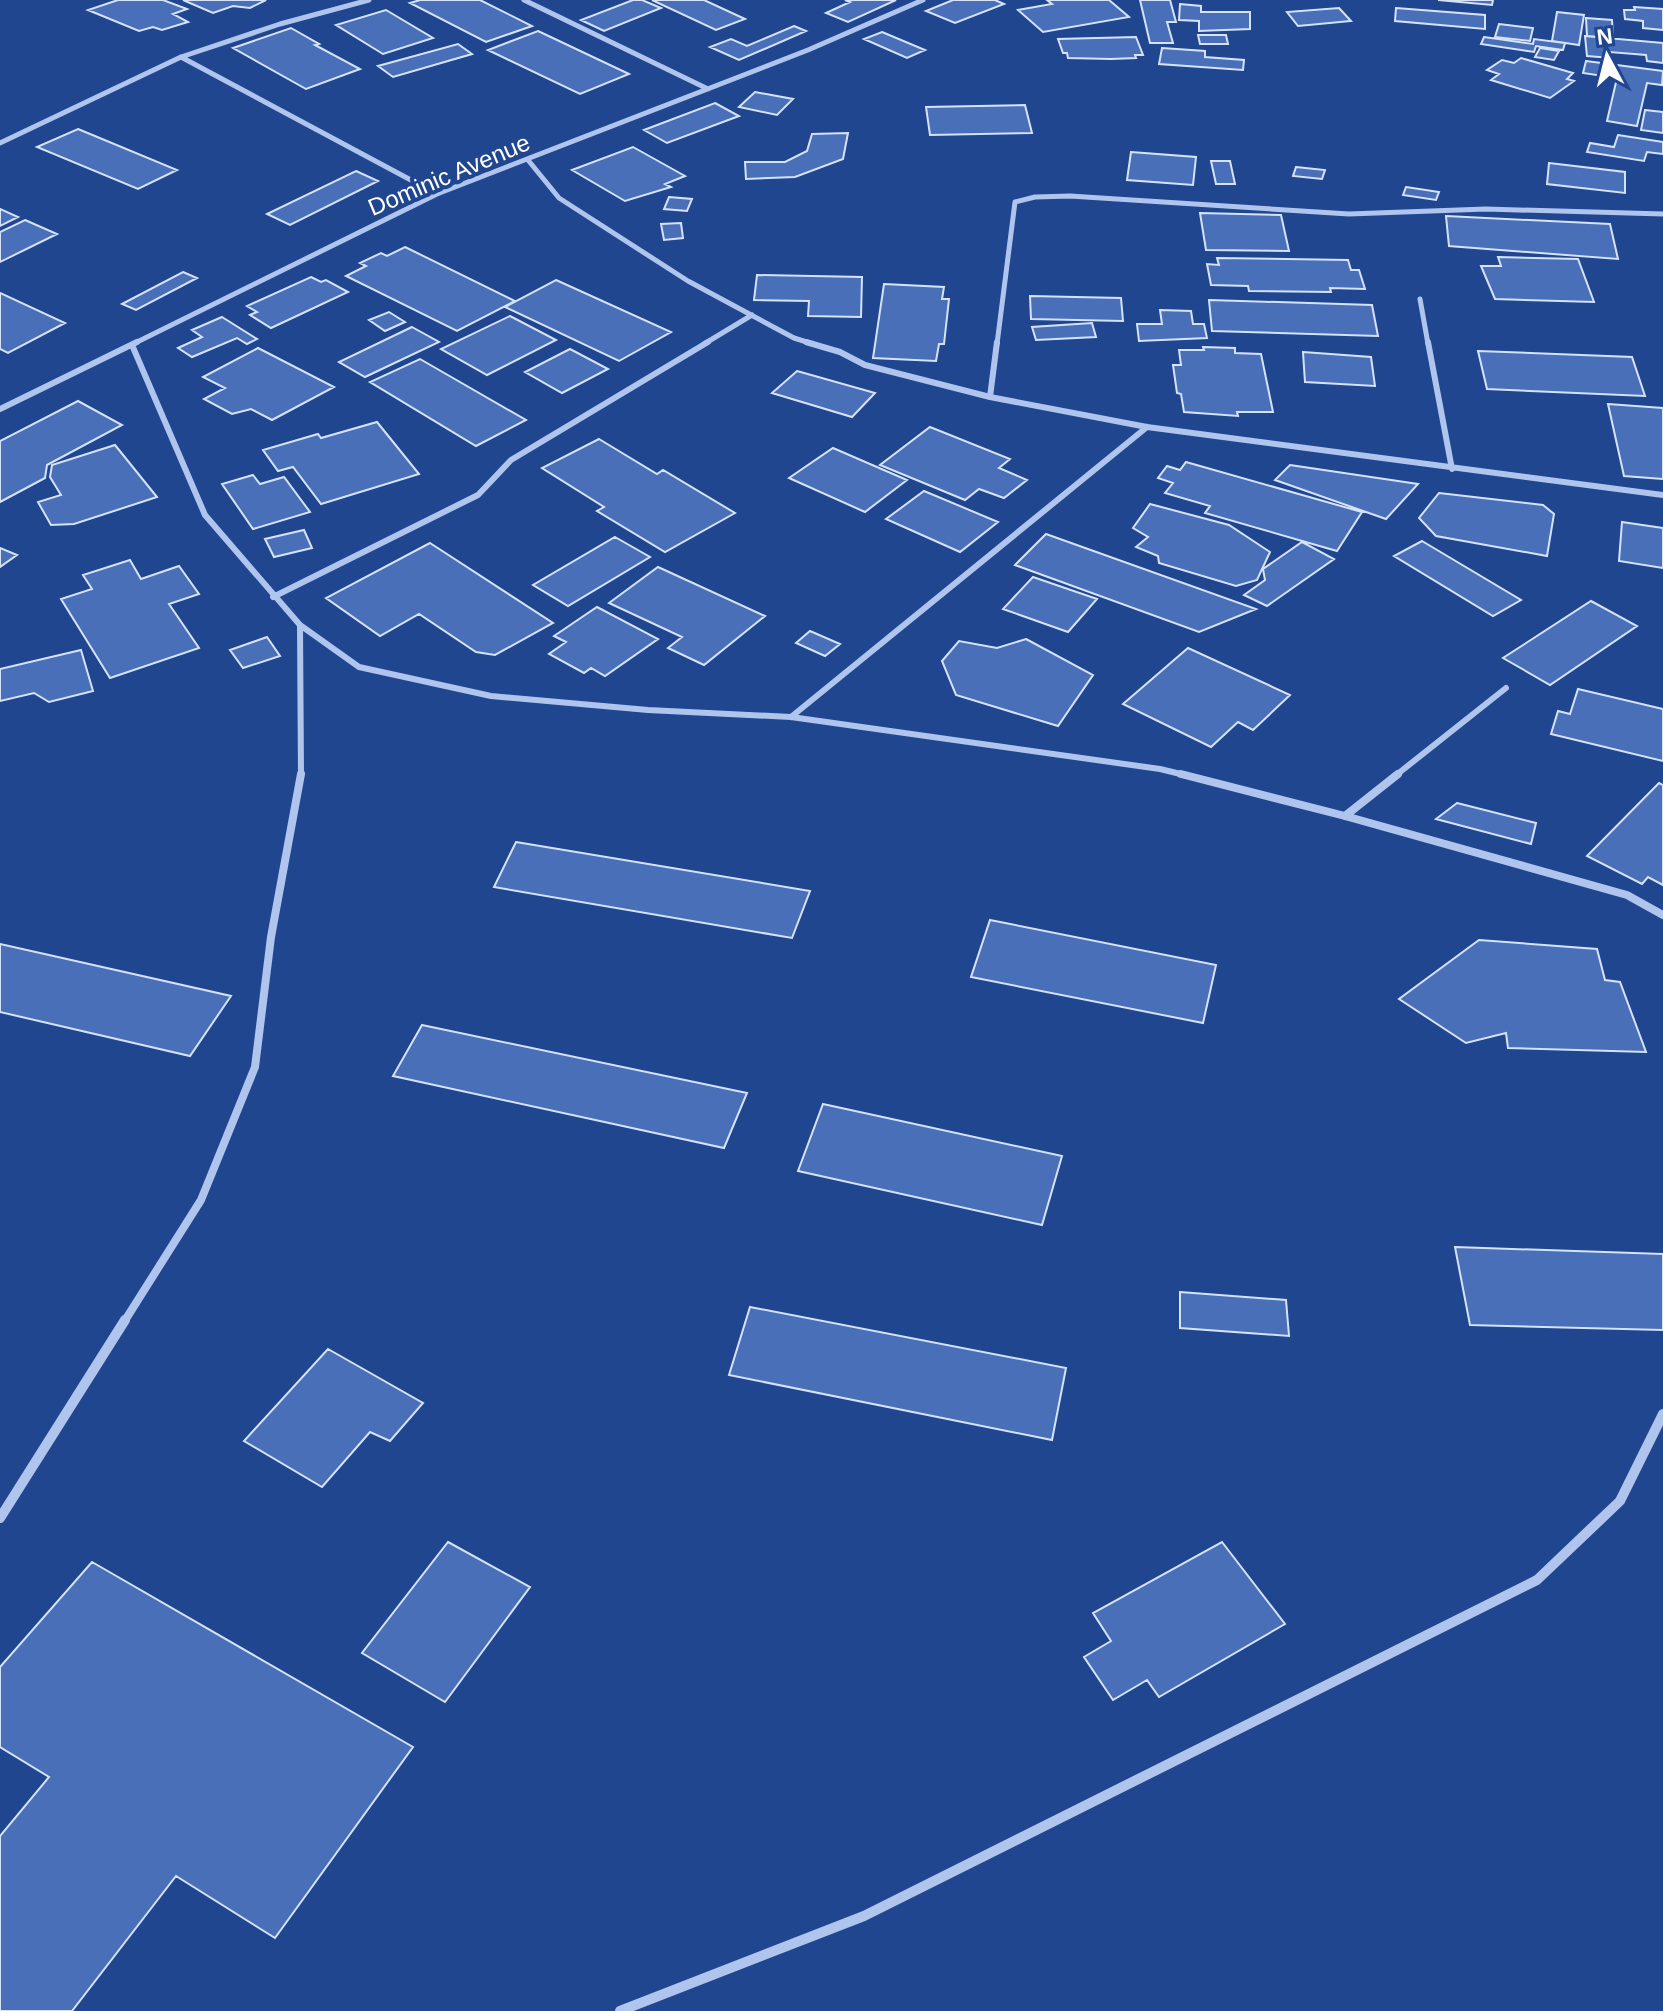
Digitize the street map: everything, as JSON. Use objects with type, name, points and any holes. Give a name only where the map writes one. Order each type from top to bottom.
[{"type":"street","points":[[0,143],[181,57],[280,24],[369,0]]},
{"type":"street","points":[[524,0],[708,89]]},
{"type":"street","name":"Dominic Avenue","points":[[0,409],[437,194],[708,89],[923,0]]},
{"type":"street","points":[[181,57],[437,194]]},
{"type":"street","points":[[528,160],[559,198],[688,281],[794,338],[840,352],[865,365],[990,397],[1147,427],[1663,495]]},
{"type":"street","points":[[990,397],[1015,202],[1035,197],[1070,196],[1349,214],[1486,209],[1663,214]]},
{"type":"street","points":[[1420,299],[1452,469]]},
{"type":"street","points":[[273,597],[478,495],[511,460],[752,315]]},
{"type":"street","points":[[132,345],[205,515],[300,625],[359,667],[491,696],[648,710],[791,717],[1160,769],[1345,816],[1627,895],[1663,915]]},
{"type":"street","points":[[791,717],[1147,427]]},
{"type":"street","points":[[0,1518],[201,1200],[255,1067],[271,937],[301,779],[300,625]]},
{"type":"street","points":[[1345,816],[1506,688]]},
{"type":"street","points":[[620,2011],[864,1916],[1537,1580],[1620,1501],[1663,1414]]},
{"type":"building","points":[[118,0],[163,0],[187,9],[173,14],[188,22],[162,30],[153,27],[139,31],[88,10]]},
{"type":"building","points":[[183,0],[266,0],[250,8],[233,6],[213,13]]},
{"type":"building","points":[[420,0],[480,0],[532,26],[486,42],[410,3]]},
{"type":"building","points":[[633,0],[642,0],[661,8],[604,31],[581,20]]},
{"type":"building","points":[[652,0],[704,0],[745,19],[716,30]]},
{"type":"building","points":[[845,0],[896,0],[848,22],[826,13],[850,2]]},
{"type":"building","points":[[953,0],[995,0],[1004,4],[955,23],[926,11]]},
{"type":"building","points":[[1047,0],[1109,0],[1129,17],[1043,32],[1018,10],[1052,4]]},
{"type":"building","points":[[1140,0],[1170,0],[1176,22],[1167,22],[1173,43],[1150,43]]},
{"type":"building","points":[[1438,0],[1493,0],[1492,5]]},
{"type":"building","points":[[1180,4],[1201,6],[1201,12],[1250,12],[1250,29],[1199,31],[1199,21],[1179,20]]},
{"type":"building","points":[[1634,7],[1663,9],[1663,30],[1643,28],[1643,21],[1625,19],[1624,10],[1635,10]]},
{"type":"building","points":[[1339,8],[1351,21],[1298,26],[1287,12]]},
{"type":"building","points":[[1396,8],[1485,15],[1485,29],[1395,21]]},
{"type":"building","points":[[386,10],[433,38],[383,54],[336,25]]},
{"type":"building","points":[[1557,12],[1584,15],[1579,45],[1552,41]]},
{"type":"building","points":[[1586,18],[1612,20],[1613,38],[1587,36]]},
{"type":"building","points":[[1499,24],[1533,28],[1530,41],[1495,37]]},
{"type":"building","points":[[794,26],[806,31],[739,60],[710,47],[731,39],[747,46]]},
{"type":"building","points":[[291,28],[360,69],[306,89],[233,48]]},
{"type":"building","points":[[538,31],[629,74],[580,94],[488,50]]},
{"type":"building","points":[[882,32],[925,50],[907,58],[864,39]]},
{"type":"building","points":[[1198,35],[1226,35],[1228,44],[1200,44]]},
{"type":"building","points":[[1585,36],[1663,43],[1663,63],[1647,61],[1646,55],[1610,52],[1611,58],[1587,56]]},
{"type":"building","points":[[1136,37],[1143,55],[1111,59],[1068,58],[1058,39]]},
{"type":"building","points":[[1484,37],[1533,44],[1534,39],[1565,43],[1563,50],[1536,46],[1534,52],[1481,44]]},
{"type":"building","points":[[458,44],[472,54],[393,77],[378,66]]},
{"type":"building","points":[[1162,48],[1205,51],[1205,57],[1244,60],[1243,70],[1159,64]]},
{"type":"building","points":[[1540,48],[1559,51],[1554,60],[1535,57]]},
{"type":"building","points":[[1521,58],[1573,73],[1567,79],[1574,81],[1550,98],[1491,80],[1499,74],[1487,70],[1502,60],[1514,63]]},
{"type":"building","points":[[1586,61],[1663,71],[1662,85],[1647,83],[1637,126],[1607,121],[1617,78],[1583,73]]},
{"type":"building","points":[[755,92],[793,99],[777,115],[739,107]]},
{"type":"building","points":[[715,103],[739,116],[667,143],[644,130]]},
{"type":"building","points":[[1025,105],[1032,133],[930,135],[926,107]]},
{"type":"building","points":[[1645,110],[1663,112],[1663,133],[1641,130]]},
{"type":"building","points":[[78,129],[177,170],[138,189],[37,147]]},
{"type":"building","points":[[848,133],[843,159],[795,177],[746,179],[745,162],[785,162],[807,151],[812,134]]},
{"type":"building","points":[[1618,135],[1663,142],[1663,154],[1647,152],[1644,161],[1587,152],[1590,143],[1614,147]]},
{"type":"building","points":[[633,147],[685,176],[665,184],[671,187],[625,201],[572,170]]},
{"type":"building","points":[[1131,152],[1196,157],[1193,185],[1127,180]]},
{"type":"building","points":[[1211,161],[1230,161],[1235,184],[1216,184]]},
{"type":"building","points":[[1549,163],[1625,172],[1625,193],[1547,184]]},
{"type":"building","points":[[1296,167],[1325,170],[1322,179],[1293,176]]},
{"type":"building","points":[[356,171],[378,181],[290,225],[267,214]]},
{"type":"building","points":[[1406,187],[1439,192],[1436,200],[1403,195]]},
{"type":"building","points":[[669,197],[692,199],[687,211],[664,209]]},
{"type":"building","points":[[0,209],[18,217],[0,226]]},
{"type":"building","points":[[1200,213],[1281,215],[1289,251],[1206,250]]},
{"type":"building","points":[[1446,216],[1610,224],[1618,259],[1449,246]]},
{"type":"building","points":[[25,220],[57,234],[0,262],[0,232]]},
{"type":"building","points":[[681,223],[683,238],[664,240],[661,224]]},
{"type":"building","points":[[405,247],[515,301],[457,331],[346,276],[366,266],[360,263],[381,253],[387,256]]},
{"type":"building","points":[[1498,257],[1578,259],[1594,302],[1495,299],[1481,266],[1501,266]]},
{"type":"building","points":[[1217,258],[1348,260],[1351,270],[1359,270],[1365,289],[1330,288],[1331,292],[1249,291],[1248,286],[1211,285],[1207,264],[1219,265]]},
{"type":"building","points":[[183,272],[197,278],[136,310],[122,304]]},
{"type":"building","points":[[757,275],[862,277],[861,317],[808,316],[809,301],[754,300]]},
{"type":"building","points":[[311,277],[321,282],[326,280],[348,292],[271,328],[250,315],[257,312],[247,306]]},
{"type":"building","points":[[556,280],[671,332],[619,361],[505,307]]},
{"type":"building","points":[[884,284],[944,287],[942,299],[949,299],[944,344],[939,344],[936,361],[873,358]]},
{"type":"building","points":[[0,293],[65,323],[8,353],[0,349]]},
{"type":"building","points":[[1030,296],[1121,298],[1123,321],[1031,319]]},
{"type":"building","points":[[1209,300],[1372,305],[1378,336],[1212,331]]},
{"type":"building","points":[[1160,310],[1191,311],[1193,324],[1204,324],[1207,338],[1139,341],[1137,324],[1162,324]]},
{"type":"building","points":[[389,312],[405,322],[385,331],[369,320]]},
{"type":"building","points":[[510,316],[556,340],[487,375],[441,349]]},
{"type":"building","points":[[222,317],[257,339],[247,344],[237,338],[192,357],[178,348],[202,337],[192,330]]},
{"type":"building","points":[[1092,323],[1096,337],[1036,340],[1032,327]]},
{"type":"building","points":[[412,327],[439,342],[365,377],[339,362]]},
{"type":"building","points":[[1203,347],[1235,348],[1235,353],[1261,354],[1273,412],[1237,412],[1238,416],[1184,412],[1181,394],[1177,393],[1173,365],[1181,365],[1179,350],[1204,350]]},
{"type":"building","points":[[258,348],[334,387],[272,420],[251,409],[232,414],[204,399],[225,388],[203,377]]},
{"type":"building","points":[[570,349],[608,369],[562,393],[525,372]]},
{"type":"building","points":[[1478,351],[1632,357],[1645,396],[1487,389]]},
{"type":"building","points":[[1303,352],[1371,357],[1375,386],[1305,382]]},
{"type":"building","points":[[420,359],[526,420],[476,446],[370,382]]},
{"type":"building","points":[[797,371],[875,393],[852,417],[772,393]]},
{"type":"building","points":[[78,401],[122,425],[47,465],[45,478],[0,502],[0,441]]},
{"type":"building","points":[[1608,404],[1663,408],[1663,479],[1624,476]]},
{"type":"building","points":[[377,422],[419,474],[321,504],[293,467],[278,471],[263,450],[318,434],[321,438]]},
{"type":"building","points":[[930,427],[1010,459],[999,468],[1027,480],[1004,498],[979,489],[965,500],[880,465]]},
{"type":"building","points":[[599,439],[657,474],[663,470],[735,513],[665,552],[597,511],[604,507],[542,468]]},
{"type":"building","points":[[115,445],[157,497],[74,524],[51,525],[38,502],[61,495],[50,477],[52,465]]},
{"type":"building","points":[[833,448],[907,480],[865,512],[789,478]]},
{"type":"building","points":[[1186,462],[1362,512],[1337,551],[1205,513],[1210,506],[1165,493],[1173,483],[1158,478],[1167,466],[1180,470]]},
{"type":"building","points":[[1290,465],[1418,484],[1386,519],[1275,480]]},
{"type":"building","points":[[253,475],[260,484],[284,477],[310,512],[253,529],[222,484]]},
{"type":"building","points":[[924,491],[998,522],[960,552],[886,519]]},
{"type":"building","points":[[1439,493],[1543,505],[1554,514],[1547,556],[1436,536],[1419,518]]},
{"type":"building","points":[[1150,504],[1229,525],[1270,552],[1257,580],[1236,586],[1159,563],[1158,556],[1136,547],[1148,537],[1133,528]]},
{"type":"building","points":[[1622,522],[1663,528],[1663,568],[1619,561]]},
{"type":"building","points":[[304,530],[312,548],[274,557],[265,539]]},
{"type":"building","points":[[1046,534],[1256,609],[1199,632],[1015,565]]},
{"type":"building","points":[[615,537],[650,557],[568,606],[533,585]]},
{"type":"building","points":[[1422,541],[1521,600],[1493,616],[1394,556]]},
{"type":"building","points":[[1302,542],[1334,559],[1267,606],[1244,595],[1265,580],[1263,569]]},
{"type":"building","points":[[430,543],[553,623],[495,655],[476,652],[419,614],[380,636],[326,598]]},
{"type":"building","points":[[0,548],[17,555],[0,567]]},
{"type":"building","points":[[130,560],[141,579],[179,566],[199,594],[169,604],[199,648],[110,678],[61,599],[92,589],[83,575]]},
{"type":"building","points":[[658,567],[765,616],[704,665],[668,648],[682,637],[609,603]]},
{"type":"building","points":[[1033,577],[1097,599],[1068,632],[1003,609]]},
{"type":"building","points":[[1591,601],[1637,626],[1550,685],[1503,658]]},
{"type":"building","points":[[597,607],[658,639],[605,676],[591,668],[584,673],[549,654],[566,642],[554,636]]},
{"type":"building","points":[[810,631],[840,644],[825,656],[796,643]]},
{"type":"building","points":[[267,637],[280,656],[243,668],[230,650]]},
{"type":"building","points":[[1026,639],[1093,675],[1058,726],[956,695],[942,661],[959,641],[997,648]]},
{"type":"building","points":[[1188,648],[1290,695],[1253,730],[1238,722],[1211,747],[1123,704]]},
{"type":"building","points":[[81,650],[93,691],[49,702],[34,693],[0,701],[0,669]]},
{"type":"building","points":[[1578,689],[1663,709],[1663,761],[1551,734],[1558,711],[1570,714]]},
{"type":"building","points":[[1659,783],[1663,785],[1663,885],[1648,877],[1642,884],[1587,856]]},
{"type":"building","points":[[1457,803],[1536,823],[1531,844],[1436,819]]},
{"type":"building","points":[[516,842],[810,891],[792,938],[494,887]]},
{"type":"building","points":[[990,920],[1216,965],[1203,1023],[971,977]]},
{"type":"building","points":[[1479,940],[1597,949],[1605,980],[1620,982],[1646,1052],[1508,1048],[1506,1033],[1466,1043],[1399,999]]},
{"type":"building","points":[[0,944],[231,996],[190,1056],[0,1012]]},
{"type":"building","points":[[422,1025],[747,1093],[724,1148],[393,1076]]},
{"type":"building","points":[[823,1104],[1062,1156],[1042,1225],[798,1171]]},
{"type":"building","points":[[1455,1247],[1663,1254],[1663,1330],[1470,1325]]},
{"type":"building","points":[[1180,1292],[1286,1300],[1289,1336],[1180,1328]]},
{"type":"building","points":[[750,1307],[1066,1368],[1052,1440],[729,1375]]},
{"type":"building","points":[[328,1349],[423,1403],[390,1441],[370,1432],[322,1487],[244,1441]]},
{"type":"building","points":[[448,1542],[530,1587],[445,1702],[362,1653]]},
{"type":"building","points":[[1222,1542],[1285,1624],[1159,1697],[1147,1680],[1113,1700],[1084,1657],[1111,1641],[1093,1613]]},
{"type":"building","points":[[92,1562],[413,1747],[275,1938],[176,1876],[72,2011],[0,2011],[0,1836],[49,1777],[0,1747],[0,1667]]}]
